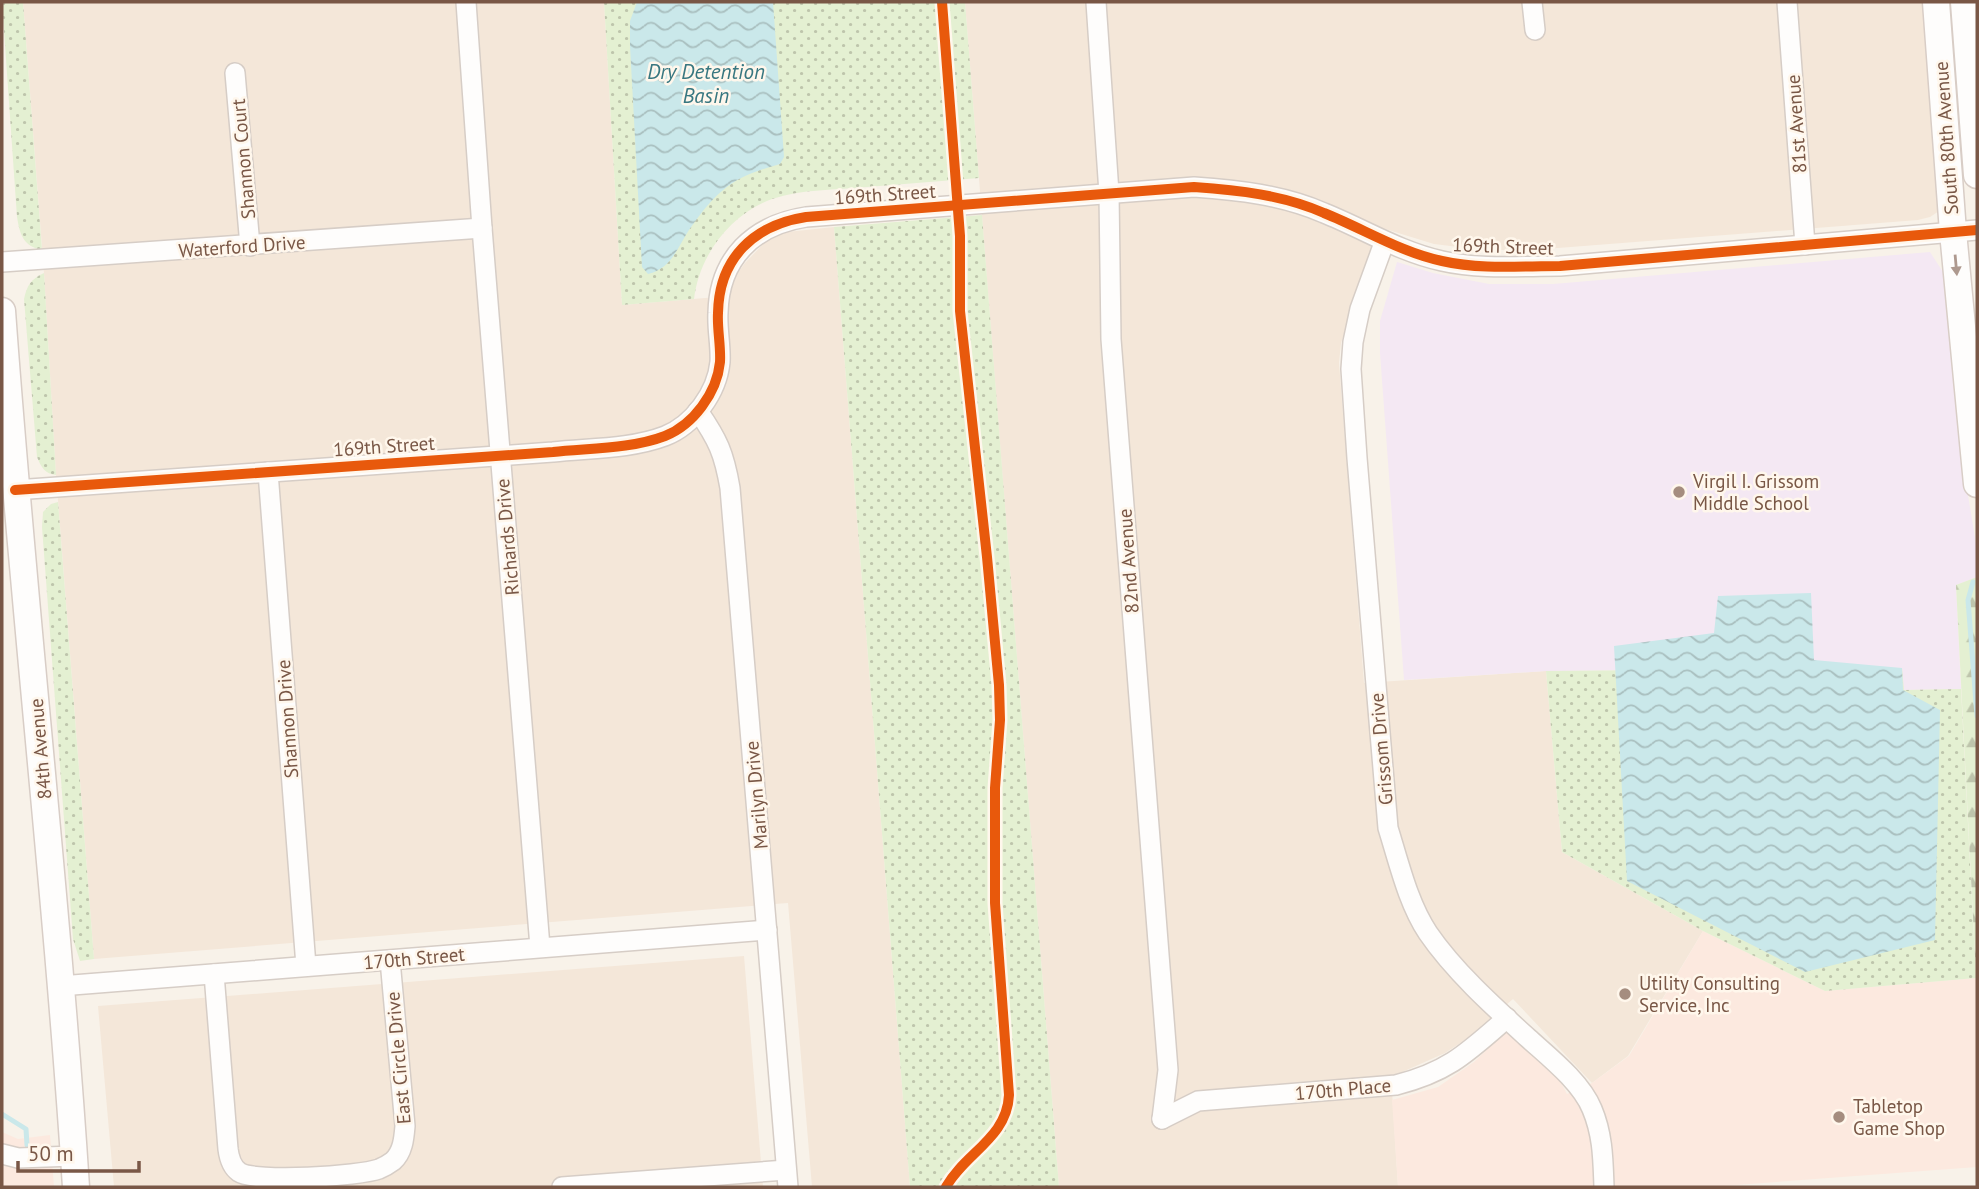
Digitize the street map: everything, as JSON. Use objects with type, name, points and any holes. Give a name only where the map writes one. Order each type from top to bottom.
[{"type":"street","name":"Richards Drive","points":[[466,2],[540,947]]},
{"type":"street","name":"82nd Avenue","points":[[1096,2],[1109,193],[1111,339],[1168,1070],[1162,1119]]},
{"type":"street","points":[[1532,2],[1535,30]]},
{"type":"street","name":"81st Avenue","points":[[1787,2],[1805,245]]},
{"type":"street","name":"South 80th Avenue","points":[[1936,2],[1965,231],[1977,484]]},
{"type":"street","name":"South 80th Avenue","points":[[1965,2],[1977,175]]},
{"type":"street","name":"Shannon Court","points":[[235,73],[250,246]]},
{"type":"street","name":"169th Street","points":[[15,490],[501,455],[636,443],[665,436],[687,424],[707,398],[720,363],[719,294],[733,259],[746,244],[774,225],[806,217],[1194,187],[1237,190],[1289,201],[1322,212],[1384,243],[1442,261],[1517,267],[1560,266],[1965,231]]},
{"type":"street","name":"Waterford Drive","points":[[2,262],[482,228]]},
{"type":"street","name":"Grissom Drive","points":[[1384,243],[1360,309],[1351,369],[1388,828],[1405,881],[1427,932],[1507,1018],[1566,1073],[1591,1106],[1602,1140],[1604,1187]]},
{"type":"street","name":"84th Avenue","points":[[2,311],[15,490],[39,724],[76,1187]]},
{"type":"street","name":"Marilyn Drive","points":[[698,411],[718,440],[726,462],[730,488],[787,1179]]},
{"type":"street","name":"Shannon Drive","points":[[268,472],[306,966]]},
{"type":"street","name":"170th Street","points":[[60,986],[767,930]]},
{"type":"street","name":"East Circle Drive","points":[[214,974],[228,1149],[232,1164],[239,1172],[258,1178],[319,1176],[377,1170],[395,1159],[404,1140],[390,960]]},
{"type":"street","name":"170th Place","points":[[1162,1119],[1198,1101],[1396,1085],[1414,1081],[1453,1063],[1507,1018]]},
{"type":"street","points":[[2,1154],[18,1158],[74,1156]]},
{"type":"street","points":[[562,1187],[787,1179]]},
{"type":"shaded area","points":[[23,2],[604,2],[622,305],[729,296],[734,278],[769,238],[787,232],[834,227],[910,1187],[812,1187],[788,903],[94,959]]},
{"type":"shaded area","points":[[965,2],[1927,2],[1939,211],[1930,217],[1532,250],[1483,250],[1434,244],[1382,228],[1351,311],[1341,343],[1339,363],[1364,683],[1546,671],[1562,852],[1703,931],[1628,1056],[1592,1083],[1513,999],[1471,1036],[1445,1053],[1391,1075],[1398,1187],[1059,1187]]},
{"type":"shaded area","name":"Virgil I. Grissom Middle School","points":[[1930,252],[1943,272],[1958,434],[1977,550],[1977,577],[1956,585],[1961,689],[1903,690],[1902,668],[1546,671],[1404,680],[1380,353],[1380,321],[1397,262],[1433,273],[1489,284],[1553,284]]},
{"type":"shaded area","points":[[1703,931],[1825,991],[1976,978],[1977,1167],[1709,1187],[1398,1187],[1392,1100],[1438,1087],[1474,1062],[1506,1031],[1560,1081],[1567,1094],[1592,1083],[1629,1056]]},
{"type":"shaded area","points":[[744,956],[763,1187],[114,1187],[98,1006]]},
{"type":"shaded area","points":[[2,1132],[18,1139],[50,1135],[54,1187],[2,1187]]},
{"type":"green space","points":[[2,2],[23,2],[42,250],[27,243],[17,217]]},
{"type":"green space","points":[[604,2],[965,2],[979,178],[819,190],[772,199],[743,215],[719,238],[702,267],[694,299],[622,305]]},
{"type":"green space","points":[[982,215],[1059,1187],[910,1187],[834,227]]},
{"type":"green space","points":[[44,273],[56,475],[44,469],[37,457],[24,299],[30,283]]},
{"type":"green space","points":[[58,502],[94,959],[80,961],[73,939],[42,527],[43,512],[51,504]]},
{"type":"green space","points":[[1977,577],[1977,995],[1956,585]]},
{"type":"green space","points":[[1902,668],[1904,690],[1961,689],[1976,978],[1825,991],[1703,931],[1562,852],[1546,671]]},
{"type":"water","name":"Dry Detention Basin","points":[[637,2],[773,2],[784,157],[780,164],[742,177],[722,191],[700,215],[670,260],[657,271],[648,274],[642,267],[630,46],[630,21]]},
{"type":"water","points":[[1811,593],[1814,660],[1902,668],[1903,690],[1940,710],[1935,940],[1805,972],[1627,881],[1614,646],[1714,633],[1718,596]]},
{"type":"waterway","points":[[1973,582],[1968,600],[1977,716]]},
{"type":"waterway","points":[[2,1114],[26,1129],[27,1145]]},
{"type":"cycle path","points":[[942,2],[960,236],[960,311],[999,685],[1000,720],[995,788],[995,903],[1009,1095],[1001,1123],[946,1187]]},
{"type":"cycle path","points":[[15,490],[595,449],[624,446],[665,436],[694,416],[714,385],[720,362],[720,293],[733,261],[743,247],[756,236],[787,221],[806,217],[1194,187],[1244,192],[1293,202],[1427,257],[1471,266],[1501,267],[1560,266],[1977,230]]},
{"type":"place","name":"Virgil I. Grissom Middle School","points":[[1679,492]]},
{"type":"place","name":"Utility Consulting Service, Inc","points":[[1625,994]]},
{"type":"place","name":"Tabletop Game Shop","points":[[1839,1117]]}]
